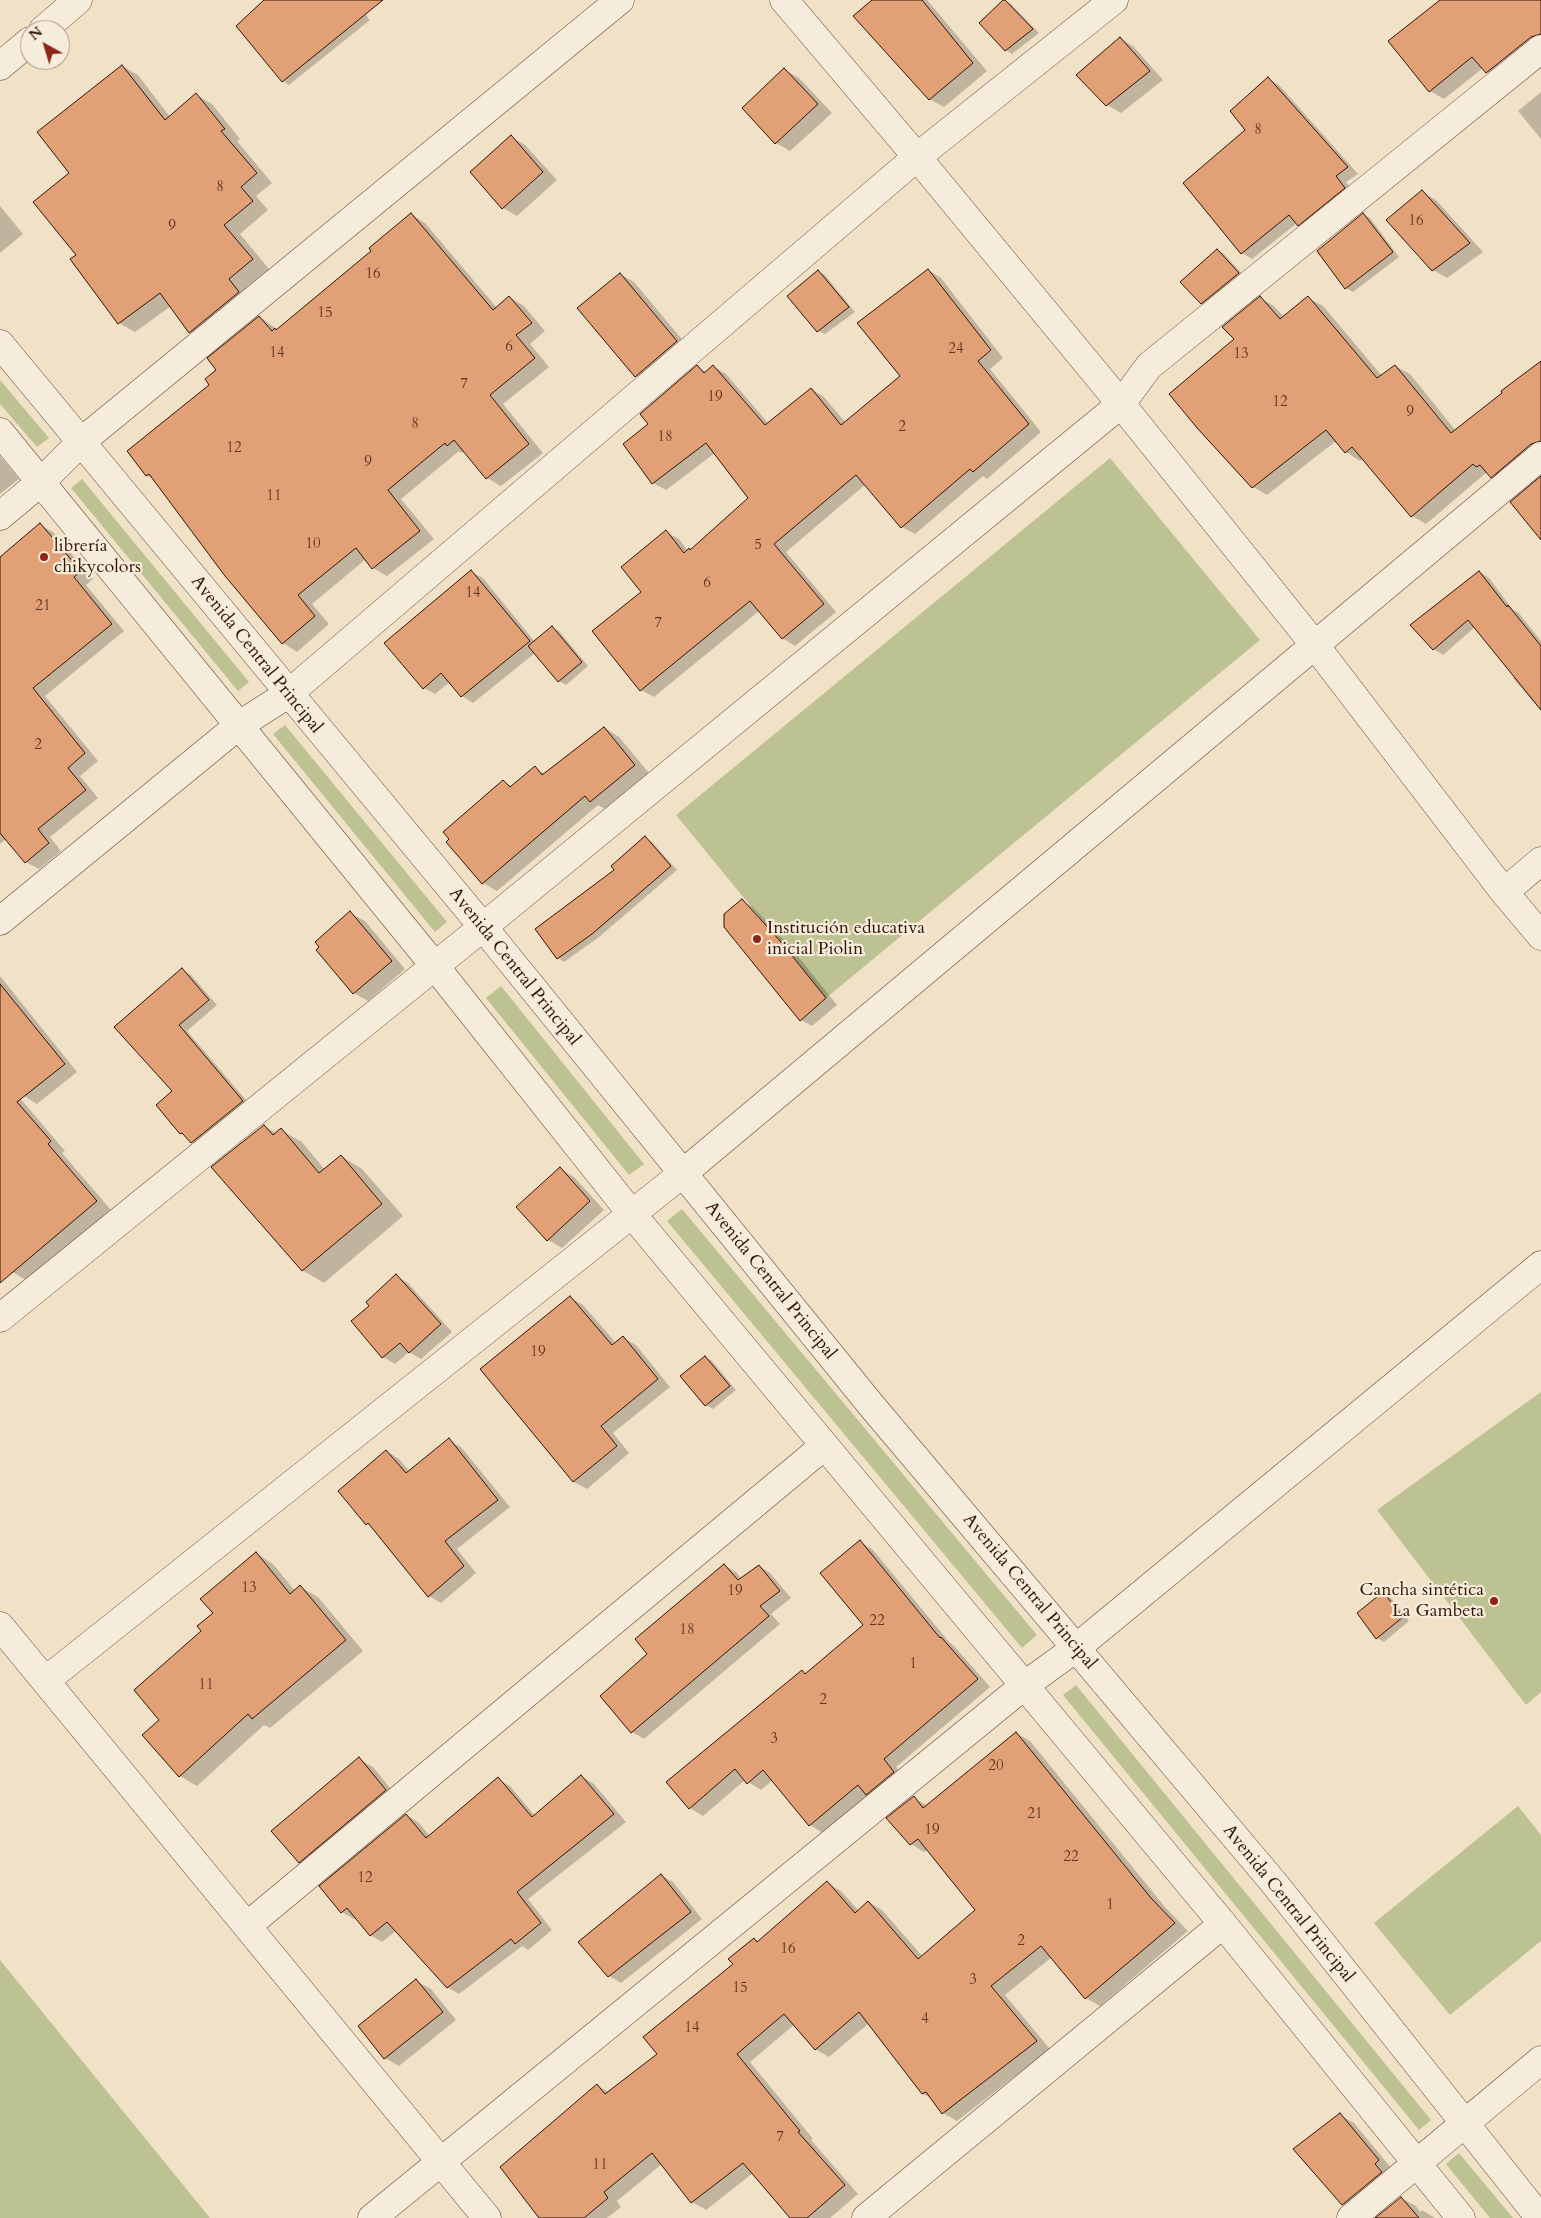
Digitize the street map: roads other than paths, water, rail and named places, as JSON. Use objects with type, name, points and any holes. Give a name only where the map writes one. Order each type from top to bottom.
[{"type":"street","points":[[55,20],[78,0]]},
{"type":"street","points":[[0,516],[42,482],[82,441],[620,0]]},
{"type":"street","points":[[784,0],[917,156],[1121,404],[1314,644],[1504,892],[1541,936]]},
{"type":"street","points":[[0,921],[238,726],[288,694],[917,156],[1114,0]]},
{"type":"street","points":[[0,66],[20,49]]},
{"type":"street","points":[[0,1318],[483,927],[1121,404],[1148,366],[1541,49]]},
{"type":"street","name":"Avenida Central Principal","points":[[0,344],[82,441],[288,694],[483,927],[865,1397],[1274,1883],[1540,2218]]},
{"type":"street","points":[[0,432],[434,965],[631,1213],[1223,1924],[1461,2218]]},
{"type":"street","points":[[45,1681],[682,1174],[1541,456]]},
{"type":"street","points":[[1504,892],[1541,861]]},
{"type":"street","points":[[372,2218],[1024,1685],[1076,1648],[1541,1265]]},
{"type":"street","points":[[247,1926],[824,1446]]},
{"type":"street","points":[[0,1626],[487,2218]]},
{"type":"street","points":[[866,2218],[1223,1924]]},
{"type":"street","points":[[1351,2218],[1541,2060]]},
{"type":"place","name":"librería chikycolors","points":[[44,557]]},
{"type":"place","name":"Institución educativa inicial Piolin","points":[[757,939]]},
{"type":"place","name":"Cancha sintética La Gambeta","points":[[1494,1601]]}]
